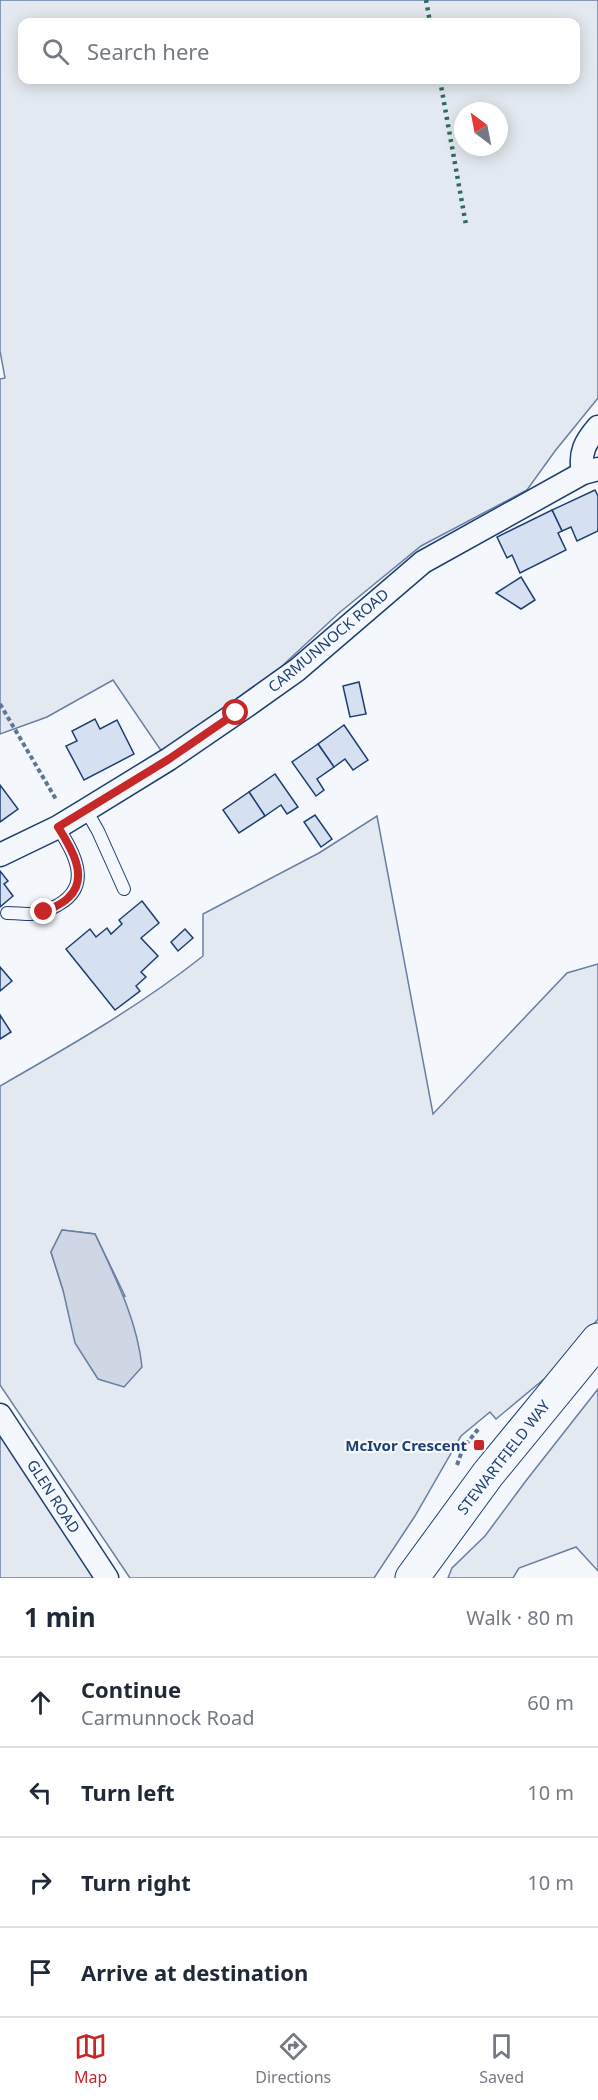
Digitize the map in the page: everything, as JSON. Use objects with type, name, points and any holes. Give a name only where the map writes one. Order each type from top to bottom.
[{"type":"street","points":[[591,471],[581,463],[584,447],[598,427]]},
{"type":"street","name":"CARMUNNOCK ROAD","points":[[0,855],[71,819],[169,759],[297,670],[423,562],[591,471]]},
{"type":"street","name":"STEWARTFIELD WAY","points":[[412,1578],[488,1474],[598,1340]]},
{"type":"street","name":"GLEN ROAD","points":[[0,1415],[107,1578]]},
{"type":"lane","points":[[7,913],[44,912],[69,898],[75,890],[79,876],[71,848],[71,819],[98,831],[124,889]]},
{"type":"path","points":[[0,704],[71,819]]},
{"type":"shaded area","points":[[0,0],[598,0],[598,398],[527,490],[421,546],[339,613],[282,666],[162,752],[113,680],[47,717],[0,734],[0,379],[5,378],[0,351]]},
{"type":"shaded area","points":[[377,816],[433,1114],[567,973],[598,964],[598,1319],[555,1370],[496,1419],[490,1412],[461,1436],[415,1516],[374,1578],[130,1578],[0,1385],[0,1086],[130,1009],[203,956],[203,914],[319,853]],"holes":[[[62,1230],[95,1234],[125,1296],[63,1290],[51,1252]]]},
{"type":"shaded area","points":[[62,1230],[95,1234],[124,1299],[135,1332],[142,1367],[124,1387],[98,1379],[75,1343],[63,1290],[51,1252]]},
{"type":"shaded area","points":[[598,1389],[598,1571],[576,1547],[519,1568],[513,1578],[448,1578],[452,1568],[485,1536]]},
{"type":"shaded area","points":[[0,1434],[98,1578],[0,1578]]},
{"type":"building","points":[[595,490],[598,496],[598,531],[577,541],[571,527],[562,531],[552,510]]},
{"type":"building","points":[[552,510],[562,531],[558,533],[566,550],[520,573],[512,555],[507,558],[497,537]]},
{"type":"building","points":[[521,577],[535,600],[521,609],[496,593]]},
{"type":"building","points":[[359,682],[366,714],[350,717],[343,686]]},
{"type":"building","points":[[95,719],[100,729],[117,720],[134,754],[84,780],[66,746],[77,741],[72,731]]},
{"type":"building","points":[[344,725],[368,760],[353,770],[345,759],[334,767],[318,744]]},
{"type":"building","points":[[318,744],[334,767],[317,779],[324,790],[316,796],[292,762]]},
{"type":"building","points":[[275,774],[298,807],[287,814],[281,805],[265,816],[249,792]]},
{"type":"building","points":[[0,785],[18,809],[0,822]]},
{"type":"building","points":[[249,792],[265,816],[239,833],[223,810]]},
{"type":"building","points":[[315,815],[332,839],[321,847],[304,822]]},
{"type":"building","points":[[0,871],[8,881],[4,884],[13,896],[0,907]]},
{"type":"building","points":[[142,901],[159,923],[141,938],[158,956],[141,972],[146,977],[136,986],[140,991],[115,1010],[66,949],[90,929],[96,937],[107,928],[111,934],[122,924],[119,920]]},
{"type":"building","points":[[185,929],[193,938],[178,951],[171,942]]},
{"type":"building","points":[[0,967],[12,981],[0,991]]},
{"type":"building","points":[[0,1015],[11,1032],[0,1039]]},
{"type":"hedge","points":[[426,0],[429,18]]},
{"type":"hedge","points":[[441,84],[466,225]]},
{"type":"place","name":"McIvor Crescent","points":[[479,1445]]},
{"type":"route","points":[[44,912],[69,898],[75,890],[79,876],[71,848],[58,827],[169,759],[236,713]]}]
